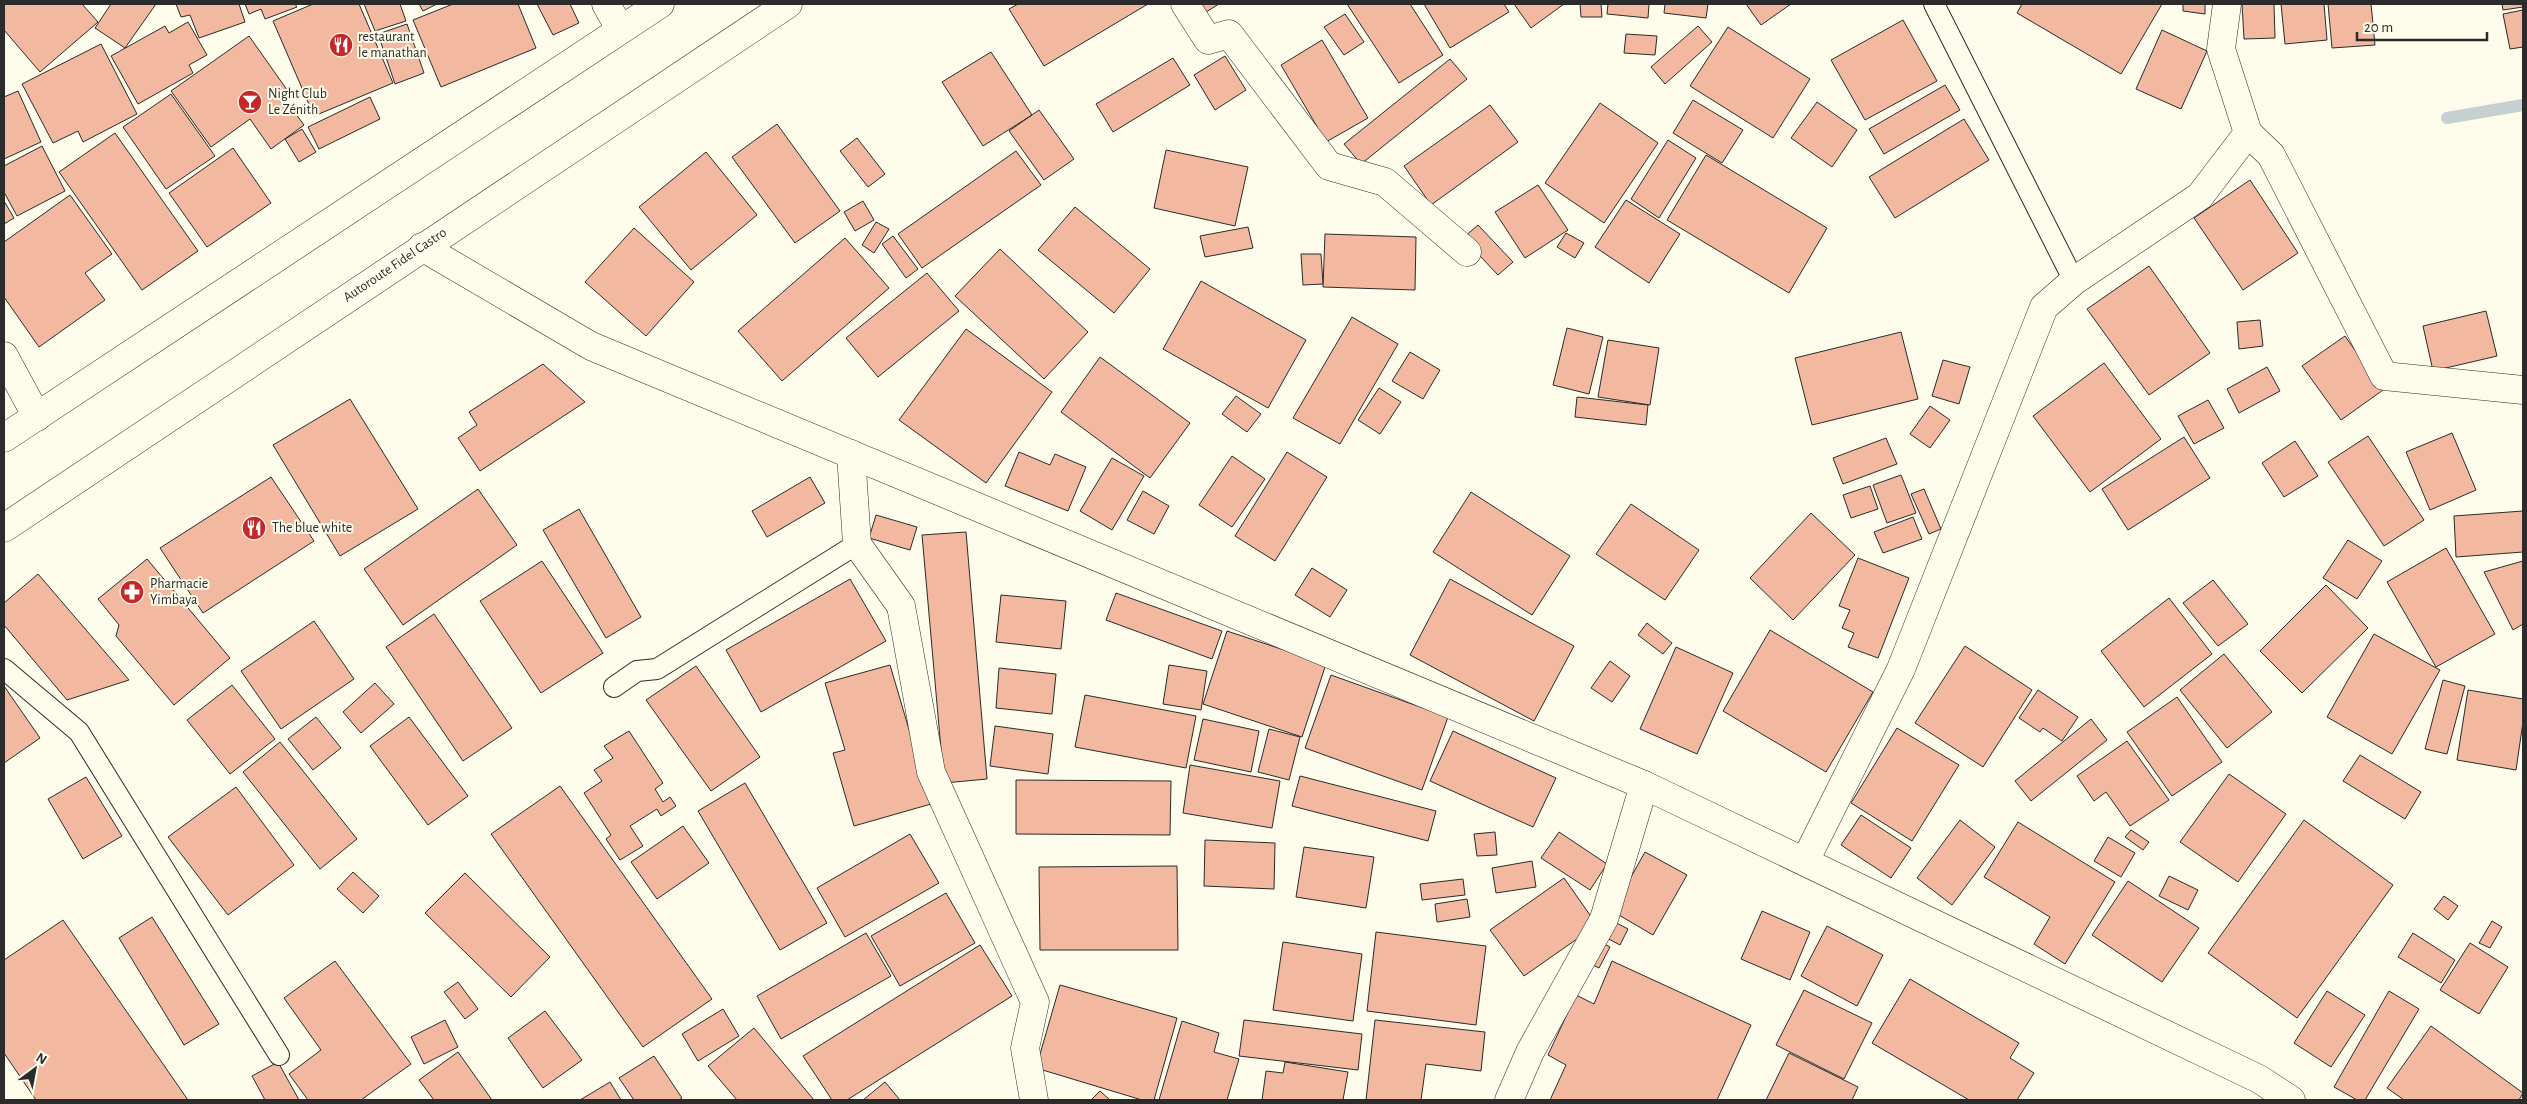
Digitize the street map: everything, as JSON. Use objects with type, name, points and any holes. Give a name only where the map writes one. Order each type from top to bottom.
[{"type":"main road","points":[[606,4],[620,29]]},
{"type":"main road","points":[[4,438],[660,4]]},
{"type":"main road","name":"Autoroute Fidel Castro","points":[[4,528],[788,4]]},
{"type":"main road","points":[[1185,4],[1208,40],[1229,34],[1329,166],[1385,182],[1466,252]]},
{"type":"main road","points":[[2227,4],[2221,49],[2248,133],[2270,155],[2384,376],[2523,390]]},
{"type":"main road","points":[[1805,861],[1901,669],[2044,307],[2074,281],[2200,196],[2248,133]]},
{"type":"main road","points":[[422,247],[591,346],[1644,785],[2259,1079],[2291,1100]]},
{"type":"main road","points":[[4,356],[37,417]]},
{"type":"main road","points":[[850,454],[857,544],[901,606],[931,772],[1035,1002],[1025,1048],[1034,1100]]},
{"type":"main road","points":[[1508,1100],[1530,1052],[1604,919],[1644,785]]},
{"type":"lane","points":[[1934,4],[2074,281]]},
{"type":"lane","points":[[614,686],[637,671],[658,669],[857,544]]},
{"type":"lane","points":[[4,669],[79,732],[279,1055]]},
{"type":"building","points":[[4,4],[82,4],[98,22],[40,72],[4,30]]},
{"type":"building","points":[[111,4],[156,4],[125,48],[95,28]]},
{"type":"building","points":[[176,4],[239,4],[245,22],[199,38],[190,15],[181,17]]},
{"type":"building","points":[[245,4],[295,4],[297,7],[265,19],[261,9],[249,14]]},
{"type":"building","points":[[313,4],[359,4],[393,83],[314,116],[273,21]]},
{"type":"building","points":[[364,4],[400,4],[406,21],[375,31]]},
{"type":"building","points":[[419,4],[437,4],[423,11]]},
{"type":"building","points":[[453,4],[518,4],[536,48],[441,87],[413,20]]},
{"type":"building","points":[[537,4],[570,4],[579,23],[553,35]]},
{"type":"building","points":[[1018,4],[1148,4],[1044,66],[1009,9]]},
{"type":"building","points":[[1201,4],[1219,4],[1206,12]]},
{"type":"building","points":[[1347,4],[1410,4],[1443,55],[1399,83]]},
{"type":"building","points":[[1424,4],[1504,4],[1509,12],[1450,48]]},
{"type":"building","points":[[1514,4],[1564,4],[1531,28]]},
{"type":"building","points":[[1580,4],[1601,4],[1602,17],[1581,17]]},
{"type":"building","points":[[1608,4],[1649,4],[1648,18],[1607,14]]},
{"type":"building","points":[[1665,4],[1708,4],[1706,18],[1664,13]]},
{"type":"building","points":[[1746,4],[1791,4],[1761,25]]},
{"type":"building","points":[[2022,4],[2162,4],[2121,74],[2017,13]]},
{"type":"building","points":[[2183,4],[2205,4],[2205,14],[2183,11]]},
{"type":"building","points":[[2242,4],[2274,4],[2275,38],[2244,39]]},
{"type":"building","points":[[2281,4],[2324,4],[2327,40],[2285,44]]},
{"type":"building","points":[[2328,4],[2371,4],[2375,45],[2332,48]]},
{"type":"building","points":[[2502,4],[2523,4],[2523,7],[2503,10]]},
{"type":"building","points":[[2523,10],[2523,47],[2510,49],[2503,14]]},
{"type":"building","points":[[1345,14],[1364,42],[1344,55],[1324,27]]},
{"type":"building","points":[[1903,20],[1937,81],[1865,120],[1831,60]]},
{"type":"building","points":[[188,22],[207,55],[189,65],[193,73],[138,104],[111,56],[165,26],[169,33]]},
{"type":"building","points":[[407,24],[424,73],[395,84],[378,34]]},
{"type":"building","points":[[1698,26],[1712,42],[1665,84],[1651,67]]},
{"type":"building","points":[[1728,27],[1810,79],[1773,138],[1690,86]]},
{"type":"building","points":[[2162,30],[2207,51],[2181,109],[2136,89]]},
{"type":"building","points":[[1626,34],[1657,36],[1655,55],[1624,53]]},
{"type":"building","points":[[249,36],[290,94],[284,98],[304,125],[271,149],[250,119],[211,147],[171,91]]},
{"type":"building","points":[[1322,40],[1368,118],[1326,142],[1281,65]]},
{"type":"building","points":[[101,44],[137,114],[83,142],[78,131],[53,143],[22,84]]},
{"type":"building","points":[[991,52],[1032,115],[983,146],[942,82]]},
{"type":"building","points":[[1225,56],[1246,90],[1215,110],[1194,75]]},
{"type":"building","points":[[1173,58],[1190,85],[1113,132],[1096,104]]},
{"type":"building","points":[[1450,59],[1467,79],[1361,164],[1344,144]]},
{"type":"building","points":[[1945,85],[1960,110],[1884,154],[1869,129]]},
{"type":"building","points":[[18,91],[41,142],[4,159],[4,97]]},
{"type":"building","points":[[171,94],[215,156],[166,189],[123,127]]},
{"type":"building","points":[[370,97],[380,119],[319,149],[308,127]]},
{"type":"building","points":[[1693,100],[1743,130],[1722,163],[1673,133]]},
{"type":"building","points":[[1817,102],[1857,130],[1832,167],[1791,138]]},
{"type":"building","points":[[1600,103],[1658,143],[1604,223],[1545,183]]},
{"type":"building","points":[[1490,105],[1518,142],[1431,205],[1404,166]]},
{"type":"building","points":[[1039,110],[1074,159],[1044,180],[1009,131]]},
{"type":"building","points":[[1964,119],[1989,160],[1895,218],[1869,177]]},
{"type":"building","points":[[777,124],[840,211],[795,243],[732,157]]},
{"type":"building","points":[[302,129],[316,152],[299,162],[285,139]]},
{"type":"building","points":[[115,133],[198,251],[142,290],[59,172]]},
{"type":"building","points":[[857,138],[885,174],[868,187],[840,151]]},
{"type":"building","points":[[1668,140],[1696,158],[1659,218],[1631,199]]},
{"type":"building","points":[[42,146],[65,191],[17,216],[4,192],[4,166]]},
{"type":"building","points":[[233,148],[271,203],[207,247],[169,193]]},
{"type":"building","points":[[1166,150],[1248,167],[1235,226],[1154,208]]},
{"type":"building","points":[[1016,151],[1041,185],[922,268],[898,234]]},
{"type":"building","points":[[706,152],[757,215],[691,270],[639,207]]},
{"type":"building","points":[[1706,155],[1827,228],[1789,293],[1667,220]]},
{"type":"building","points":[[2250,180],[2298,253],[2243,290],[2194,218]]},
{"type":"building","points":[[1538,185],[1568,230],[1525,258],[1495,212]]},
{"type":"building","points":[[70,195],[112,254],[85,273],[105,300],[39,347],[4,297],[4,242]]},
{"type":"building","points":[[1626,200],[1680,234],[1649,283],[1595,247]]},
{"type":"building","points":[[4,201],[14,218],[4,224]]},
{"type":"building","points":[[863,201],[874,220],[855,231],[844,212]]},
{"type":"building","points":[[1075,207],[1150,269],[1114,313],[1038,250]]},
{"type":"building","points":[[876,222],[889,229],[874,253],[862,245]]},
{"type":"building","points":[[1478,225],[1513,262],[1498,275],[1463,238]]},
{"type":"building","points":[[1248,227],[1253,248],[1205,257],[1200,236]]},
{"type":"building","points":[[634,228],[694,282],[646,336],[585,282]]},
{"type":"building","points":[[1566,233],[1584,243],[1575,258],[1557,247]]},
{"type":"building","points":[[1325,234],[1416,237],[1415,290],[1323,287]]},
{"type":"building","points":[[893,236],[918,269],[906,278],[882,244]]},
{"type":"building","points":[[845,238],[889,288],[782,381],[738,331]]},
{"type":"building","points":[[1000,249],[1088,332],[1044,379],[955,296]]},
{"type":"building","points":[[1301,254],[1321,254],[1323,284],[1303,285]]},
{"type":"building","points":[[2149,266],[2210,353],[2149,395],[2087,309]]},
{"type":"building","points":[[927,273],[959,311],[878,377],[846,338]]},
{"type":"building","points":[[1201,281],[1306,340],[1268,408],[1163,349]]},
{"type":"building","points":[[2486,311],[2497,356],[2433,371],[2423,326]]},
{"type":"building","points":[[1352,317],[1398,344],[1340,444],[1293,418]]},
{"type":"building","points":[[2260,320],[2263,346],[2239,349],[2237,322]]},
{"type":"building","points":[[1567,328],[1603,337],[1589,394],[1553,385]]},
{"type":"building","points":[[966,329],[1052,392],[986,483],[899,420]]},
{"type":"building","points":[[1901,332],[1918,399],[1812,425],[1795,358]]},
{"type":"building","points":[[2345,336],[2383,390],[2341,420],[2302,366]]},
{"type":"building","points":[[1608,340],[1659,348],[1650,405],[1598,397]]},
{"type":"building","points":[[1410,352],[1440,370],[1423,399],[1392,381]]},
{"type":"building","points":[[1100,357],[1190,423],[1150,478],[1061,412]]},
{"type":"building","points":[[1943,360],[1970,367],[1959,404],[1932,396]]},
{"type":"building","points":[[2104,363],[2161,439],[2090,492],[2033,416]]},
{"type":"building","points":[[543,364],[585,402],[480,471],[458,438],[477,425],[469,412]]},
{"type":"building","points":[[2267,367],[2280,391],[2239,413],[2227,389]]},
{"type":"building","points":[[1379,388],[1401,402],[1380,434],[1358,420]]},
{"type":"building","points":[[1236,396],[1261,414],[1247,432],[1222,414]]},
{"type":"building","points":[[1577,397],[1648,405],[1646,425],[1575,417]]},
{"type":"building","points":[[350,399],[418,509],[340,556],[273,445]]},
{"type":"building","points":[[2208,400],[2224,428],[2194,444],[2178,416]]},
{"type":"building","points":[[1930,406],[1950,420],[1930,448],[1910,434]]},
{"type":"building","points":[[2452,433],[2476,490],[2430,510],[2406,452]]},
{"type":"building","points":[[2368,436],[2424,520],[2384,546],[2328,462]]},
{"type":"building","points":[[2184,437],[2210,478],[2128,530],[2102,489]]},
{"type":"building","points":[[1886,438],[1897,464],[1843,484],[1833,458]]},
{"type":"building","points":[[2295,441],[2318,476],[2284,497],[2262,463]]},
{"type":"building","points":[[1019,452],[1050,465],[1055,454],[1086,467],[1068,511],[1005,486]]},
{"type":"building","points":[[1287,452],[1327,477],[1275,561],[1235,536]]},
{"type":"building","points":[[1232,456],[1265,479],[1232,527],[1199,505]]},
{"type":"building","points":[[1112,458],[1144,476],[1112,530],[1080,511]]},
{"type":"building","points":[[1901,475],[1916,513],[1887,523],[1873,485]]},
{"type":"building","points":[[271,477],[314,541],[203,613],[160,548]]},
{"type":"building","points":[[810,477],[825,503],[767,537],[752,511]]},
{"type":"building","points":[[1870,486],[1878,509],[1851,518],[1843,495]]},
{"type":"building","points":[[478,489],[517,545],[403,625],[364,569]]},
{"type":"building","points":[[1924,489],[1941,529],[1929,534],[1911,494]]},
{"type":"building","points":[[1143,491],[1169,506],[1154,534],[1127,520]]},
{"type":"building","points":[[1471,492],[1570,556],[1532,615],[1433,552]]},
{"type":"building","points":[[1631,504],[1699,550],[1665,600],[1596,554]]},
{"type":"building","points":[[579,509],[641,617],[606,638],[543,530]]},
{"type":"building","points":[[2523,511],[2523,552],[2456,557],[2454,516]]},
{"type":"building","points":[[1811,513],[1855,555],[1793,620],[1750,578]]},
{"type":"building","points":[[876,515],[917,527],[910,550],[869,538]]},
{"type":"building","points":[[1913,517],[1922,539],[1883,553],[1874,532]]},
{"type":"building","points":[[966,532],[987,779],[944,783],[922,535]]},
{"type":"building","points":[[2348,540],[2382,561],[2357,599],[2323,578]]},
{"type":"building","points":[[2446,548],[2495,634],[2436,667],[2387,582]]},
{"type":"building","points":[[1858,558],[1909,578],[1878,658],[1848,647],[1854,633],[1842,628],[1850,610],[1839,606]]},
{"type":"building","points":[[147,559],[230,658],[174,705],[116,636],[119,625],[98,599]]},
{"type":"building","points":[[542,561],[603,653],[541,693],[480,601]]},
{"type":"building","points":[[2523,561],[2523,624],[2513,630],[2484,572]]},
{"type":"building","points":[[1312,568],[1347,590],[1330,617],[1295,595]]},
{"type":"building","points":[[38,574],[129,680],[67,700],[4,625],[4,603]]},
{"type":"building","points":[[850,579],[886,641],[761,712],[726,650]]},
{"type":"building","points":[[1450,579],[1574,646],[1534,721],[1410,655]]},
{"type":"building","points":[[2213,580],[2248,624],[2218,646],[2183,603]]},
{"type":"building","points":[[2326,585],[2368,628],[2302,693],[2260,651]]},
{"type":"building","points":[[1116,593],[1222,631],[1212,659],[1106,620]]},
{"type":"building","points":[[1001,595],[1066,601],[1061,649],[996,642]]},
{"type":"building","points":[[2169,598],[2212,654],[2144,707],[2101,651]]},
{"type":"building","points":[[434,614],[512,728],[463,761],[386,647]]},
{"type":"building","points":[[314,621],[354,679],[281,729],[241,671]]},
{"type":"building","points":[[1647,623],[1672,643],[1663,654],[1638,635]]},
{"type":"building","points":[[1770,630],[1873,692],[1826,772],[1723,711]]},
{"type":"building","points":[[1227,631],[1326,664],[1302,737],[1203,704]]},
{"type":"building","points":[[2374,634],[2440,670],[2392,754],[2327,717]]},
{"type":"building","points":[[1965,646],[2032,690],[1983,767],[1915,723]]},
{"type":"building","points":[[1676,647],[1733,673],[1697,754],[1640,729]]},
{"type":"building","points":[[2224,654],[2272,712],[2227,748],[2180,690]]},
{"type":"building","points":[[1610,661],[1630,676],[1612,702],[1591,688]]},
{"type":"building","points":[[890,665],[931,804],[854,826],[833,753],[845,750],[825,683]]},
{"type":"building","points":[[1169,665],[1207,671],[1201,710],[1163,704]]},
{"type":"building","points":[[696,666],[760,757],[711,791],[646,700]]},
{"type":"building","points":[[999,668],[1056,674],[1052,714],[996,708]]},
{"type":"building","points":[[1331,675],[1448,717],[1422,790],[1305,748]]},
{"type":"building","points":[[2443,680],[2465,686],[2447,754],[2425,749]]},
{"type":"building","points":[[375,683],[394,704],[361,733],[343,712]]},
{"type":"building","points":[[232,685],[275,739],[230,774],[187,720]]},
{"type":"building","points":[[4,686],[40,738],[4,763]]},
{"type":"building","points":[[2038,690],[2078,717],[2062,741],[2043,728],[2040,732],[2019,718]]},
{"type":"building","points":[[2468,690],[2523,699],[2523,722],[2516,770],[2457,760]]},
{"type":"building","points":[[1085,695],[1196,716],[1186,768],[1075,747]]},
{"type":"building","points":[[2177,697],[2222,762],[2172,796],[2127,732]]},
{"type":"building","points":[[316,717],[341,748],[313,770],[288,739]]},
{"type":"building","points":[[409,717],[468,796],[428,825],[370,746]]},
{"type":"building","points":[[1203,719],[1259,731],[1251,772],[1194,760]]},
{"type":"building","points":[[2091,719],[2107,740],[2031,801],[2015,781]]},
{"type":"building","points":[[995,726],[1053,734],[1048,774],[990,766]]},
{"type":"building","points":[[1897,728],[1959,765],[1912,841],[1851,803]]},
{"type":"building","points":[[1269,729],[1300,737],[1289,780],[1258,772]]},
{"type":"building","points":[[629,731],[663,783],[655,789],[663,802],[670,797],[676,806],[661,816],[657,809],[630,826],[643,846],[620,860],[606,839],[611,835],[584,793],[602,781],[594,770],[613,758],[604,746]]},
{"type":"building","points":[[1453,731],[1556,778],[1533,827],[1430,781]]},
{"type":"building","points":[[2127,741],[2169,800],[2130,826],[2106,792],[2094,801],[2077,776]]},
{"type":"building","points":[[280,742],[357,839],[320,869],[243,772]]},
{"type":"building","points":[[2360,755],[2421,792],[2405,819],[2343,781]]},
{"type":"building","points":[[1190,765],[1280,781],[1272,828],[1183,813]]},
{"type":"building","points":[[2229,774],[2286,814],[2238,882],[2180,842]]},
{"type":"building","points":[[1300,776],[1436,811],[1428,841],[1292,806]]},
{"type":"building","points":[[86,777],[122,836],[83,859],[48,799]]},
{"type":"building","points":[[1016,780],[1171,781],[1170,835],[1016,834]]},
{"type":"building","points":[[745,783],[827,923],[780,950],[698,811]]},
{"type":"building","points":[[560,786],[712,999],[643,1047],[491,834]]},
{"type":"building","points":[[236,787],[294,865],[228,915],[168,837]]},
{"type":"building","points":[[1861,815],[1911,848],[1891,878],[1841,845]]},
{"type":"building","points":[[1960,820],[1995,847],[1952,905],[1917,878]]},
{"type":"building","points":[[2304,820],[2393,885],[2297,1018],[2208,953]]},
{"type":"building","points":[[2018,822],[2115,882],[2065,964],[2034,944],[2050,917],[1984,877]]},
{"type":"building","points":[[683,826],[709,863],[657,899],[631,862]]},
{"type":"building","points":[[2131,830],[2149,842],[2143,850],[2125,837]]},
{"type":"building","points":[[1495,832],[1497,855],[1477,856],[1474,834]]},
{"type":"building","points":[[1559,832],[1607,864],[1590,890],[1541,858]]},
{"type":"building","points":[[910,834],[939,883],[845,937],[817,888]]},
{"type":"building","points":[[2108,837],[2135,853],[2121,877],[2094,861]]},
{"type":"building","points":[[1205,840],[1275,843],[1274,889],[1204,886]]},
{"type":"building","points":[[1304,847],[1374,857],[1366,908],[1296,897]]},
{"type":"building","points":[[1645,852],[1687,875],[1653,935],[1612,911]]},
{"type":"building","points":[[1532,861],[1536,887],[1496,893],[1492,868]]},
{"type":"building","points":[[1177,866],[1178,950],[1040,950],[1039,867]]},
{"type":"building","points":[[353,872],[379,896],[363,913],[337,889]]},
{"type":"building","points":[[465,873],[550,957],[511,997],[425,913]]},
{"type":"building","points":[[2169,876],[2198,890],[2188,910],[2159,896]]},
{"type":"building","points":[[1564,878],[1597,925],[1524,976],[1490,930]]},
{"type":"building","points":[[1463,879],[1465,895],[1422,900],[1420,884]]},
{"type":"building","points":[[2128,881],[2199,928],[2162,982],[2092,935]]},
{"type":"building","points":[[946,893],[975,943],[900,986],[871,936]]},
{"type":"building","points":[[2444,896],[2458,906],[2448,920],[2434,909]]},
{"type":"building","points":[[1467,899],[1470,917],[1437,922],[1435,904]]},
{"type":"building","points":[[1762,911],[1810,932],[1790,980],[1741,959]]},
{"type":"building","points":[[152,917],[219,1024],[184,1045],[119,938]]},
{"type":"building","points":[[63,920],[188,1100],[36,1100],[4,1053],[4,960]]},
{"type":"building","points":[[1613,921],[1628,929],[1620,945],[1605,937]]},
{"type":"building","points":[[2492,921],[2502,927],[2490,948],[2479,943]]},
{"type":"building","points":[[1827,926],[1883,955],[1857,1006],[1801,976]]},
{"type":"building","points":[[1376,932],[1486,946],[1476,1025],[1367,1011]]},
{"type":"building","points":[[866,933],[891,976],[781,1039],[757,996]]},
{"type":"building","points":[[2413,933],[2455,960],[2441,983],[2398,957]]},
{"type":"building","points":[[1283,942],[1362,954],[1353,1021],[1273,1010]]},
{"type":"building","points":[[1601,942],[1610,947],[1599,968],[1589,963]]},
{"type":"building","points":[[2470,943],[2508,967],[2479,1014],[2440,990]]},
{"type":"building","points":[[980,945],[1012,996],[847,1100],[832,1100],[803,1056]]},
{"type":"building","points":[[335,961],[411,1064],[361,1100],[308,1100],[289,1074],[321,1050],[284,998]]},
{"type":"building","points":[[1612,961],[1751,1025],[1717,1100],[1550,1100],[1566,1065],[1548,1055],[1576,995],[1594,1004]]},
{"type":"building","points":[[1910,979],[2019,1043],[2010,1058],[2034,1073],[2017,1100],[1969,1100],[1872,1043]]},
{"type":"building","points":[[458,982],[478,1009],[465,1019],[444,992]]},
{"type":"building","points":[[1060,985],[1177,1018],[1154,1100],[1142,1100],[1036,1068]]},
{"type":"building","points":[[1804,990],[1872,1023],[1844,1079],[1776,1045]]},
{"type":"building","points":[[2327,991],[2365,1015],[2331,1067],[2294,1043]]},
{"type":"building","points":[[2389,991],[2419,1009],[2365,1100],[2357,1100],[2334,1087]]},
{"type":"building","points":[[723,1009],[739,1036],[698,1061],[682,1034]]},
{"type":"building","points":[[545,1011],[582,1060],[543,1088],[508,1038]]},
{"type":"building","points":[[445,1020],[458,1047],[424,1064],[411,1037]]},
{"type":"building","points":[[1244,1020],[1362,1034],[1358,1070],[1239,1056]]},
{"type":"building","points":[[1375,1020],[1485,1032],[1481,1071],[1426,1064],[1421,1100],[1366,1100]]},
{"type":"building","points":[[1182,1021],[1219,1033],[1214,1052],[1239,1059],[1227,1100],[1159,1100]]},
{"type":"building","points":[[2431,1026],[2523,1093],[2519,1100],[2404,1100],[2387,1088]]},
{"type":"building","points":[[754,1028],[814,1100],[737,1100],[708,1066]]},
{"type":"building","points":[[458,1052],[492,1100],[434,1100],[419,1080]]},
{"type":"building","points":[[1789,1053],[1858,1087],[1852,1100],[1766,1100]]},
{"type":"building","points":[[654,1056],[682,1098],[679,1100],[634,1100],[619,1078]]},
{"type":"building","points":[[278,1062],[299,1100],[265,1100],[252,1076]]},
{"type":"building","points":[[1285,1062],[1348,1072],[1343,1100],[1262,1100],[1266,1071],[1283,1073]]},
{"type":"building","points":[[610,1082],[621,1100],[580,1100]]},
{"type":"building","points":[[885,1082],[900,1100],[863,1100]]},
{"type":"building","points":[[1100,1091],[1110,1100],[1091,1100]]},
{"type":"waterway","points":[[2447,118],[2523,105]]},
{"type":"place","name":"restaurant le manathan","points":[[341,45]]},
{"type":"place","name":"Night Club Le Zénith","points":[[250,102]]},
{"type":"place","name":"The blue white","points":[[254,528]]},
{"type":"place","name":"Pharmacie Yimbaya","points":[[132,592]]}]
